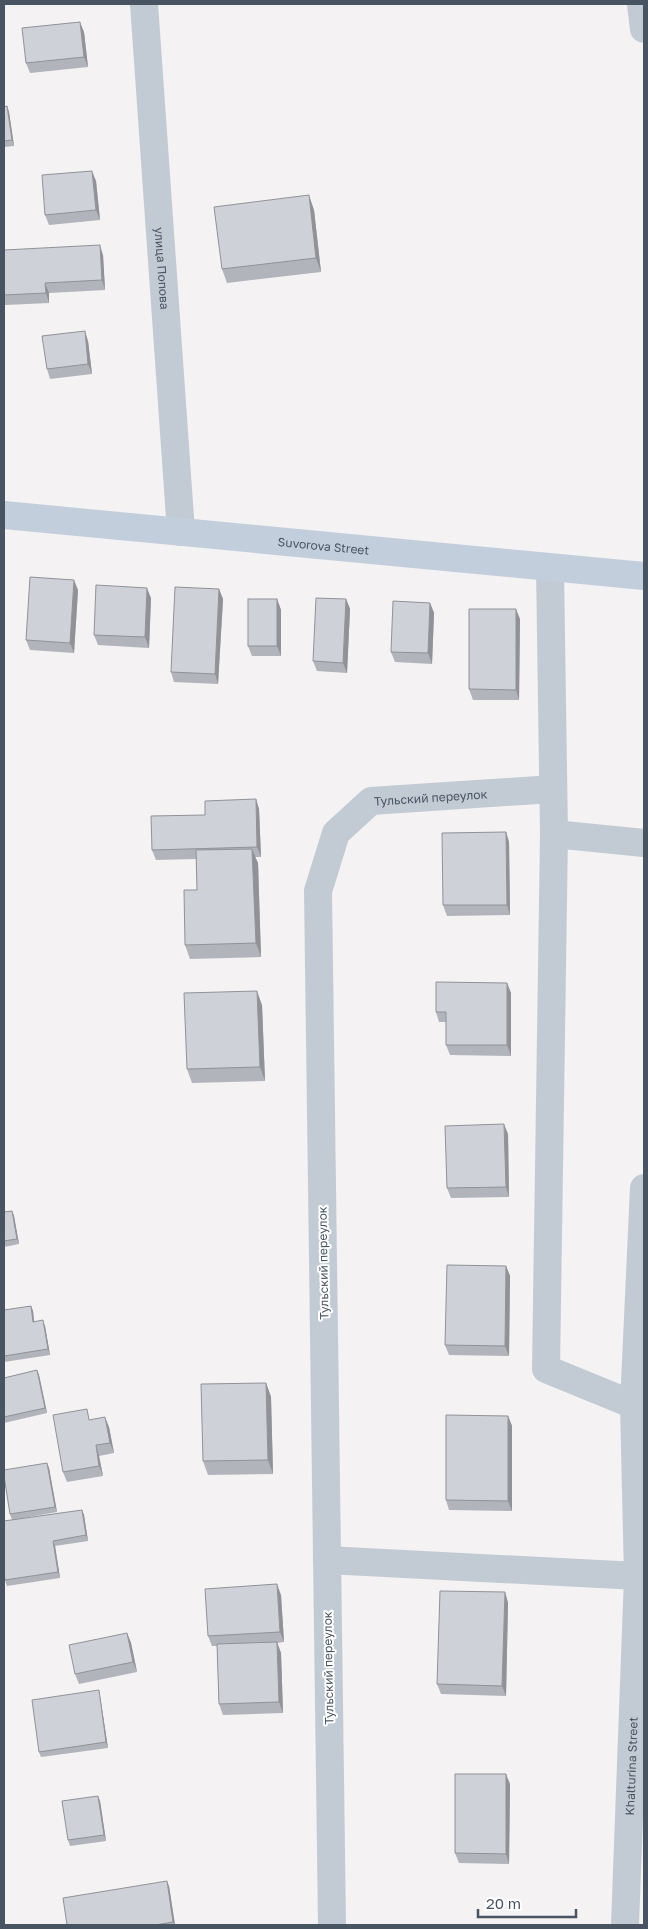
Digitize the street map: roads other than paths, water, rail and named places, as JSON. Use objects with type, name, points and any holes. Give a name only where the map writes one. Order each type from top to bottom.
[{"type":"main road","name":"Suvorova Street","points":[[4,515],[644,576]]},
{"type":"street","name":"улица Попова","points":[[144,4],[181,532]]},
{"type":"street","points":[[641,4],[644,29]]},
{"type":"street","points":[[550,568],[554,834],[546,1369],[634,1406]]},
{"type":"street","name":"Тульский переулок","points":[[332,1925],[318,891],[336,833],[371,801],[553,789]]},
{"type":"street","points":[[554,834],[644,843]]},
{"type":"street","name":"Khalturina Street","points":[[625,1925],[638,1576],[634,1406],[644,1188]]},
{"type":"street","points":[[327,1560],[638,1576]]}]
